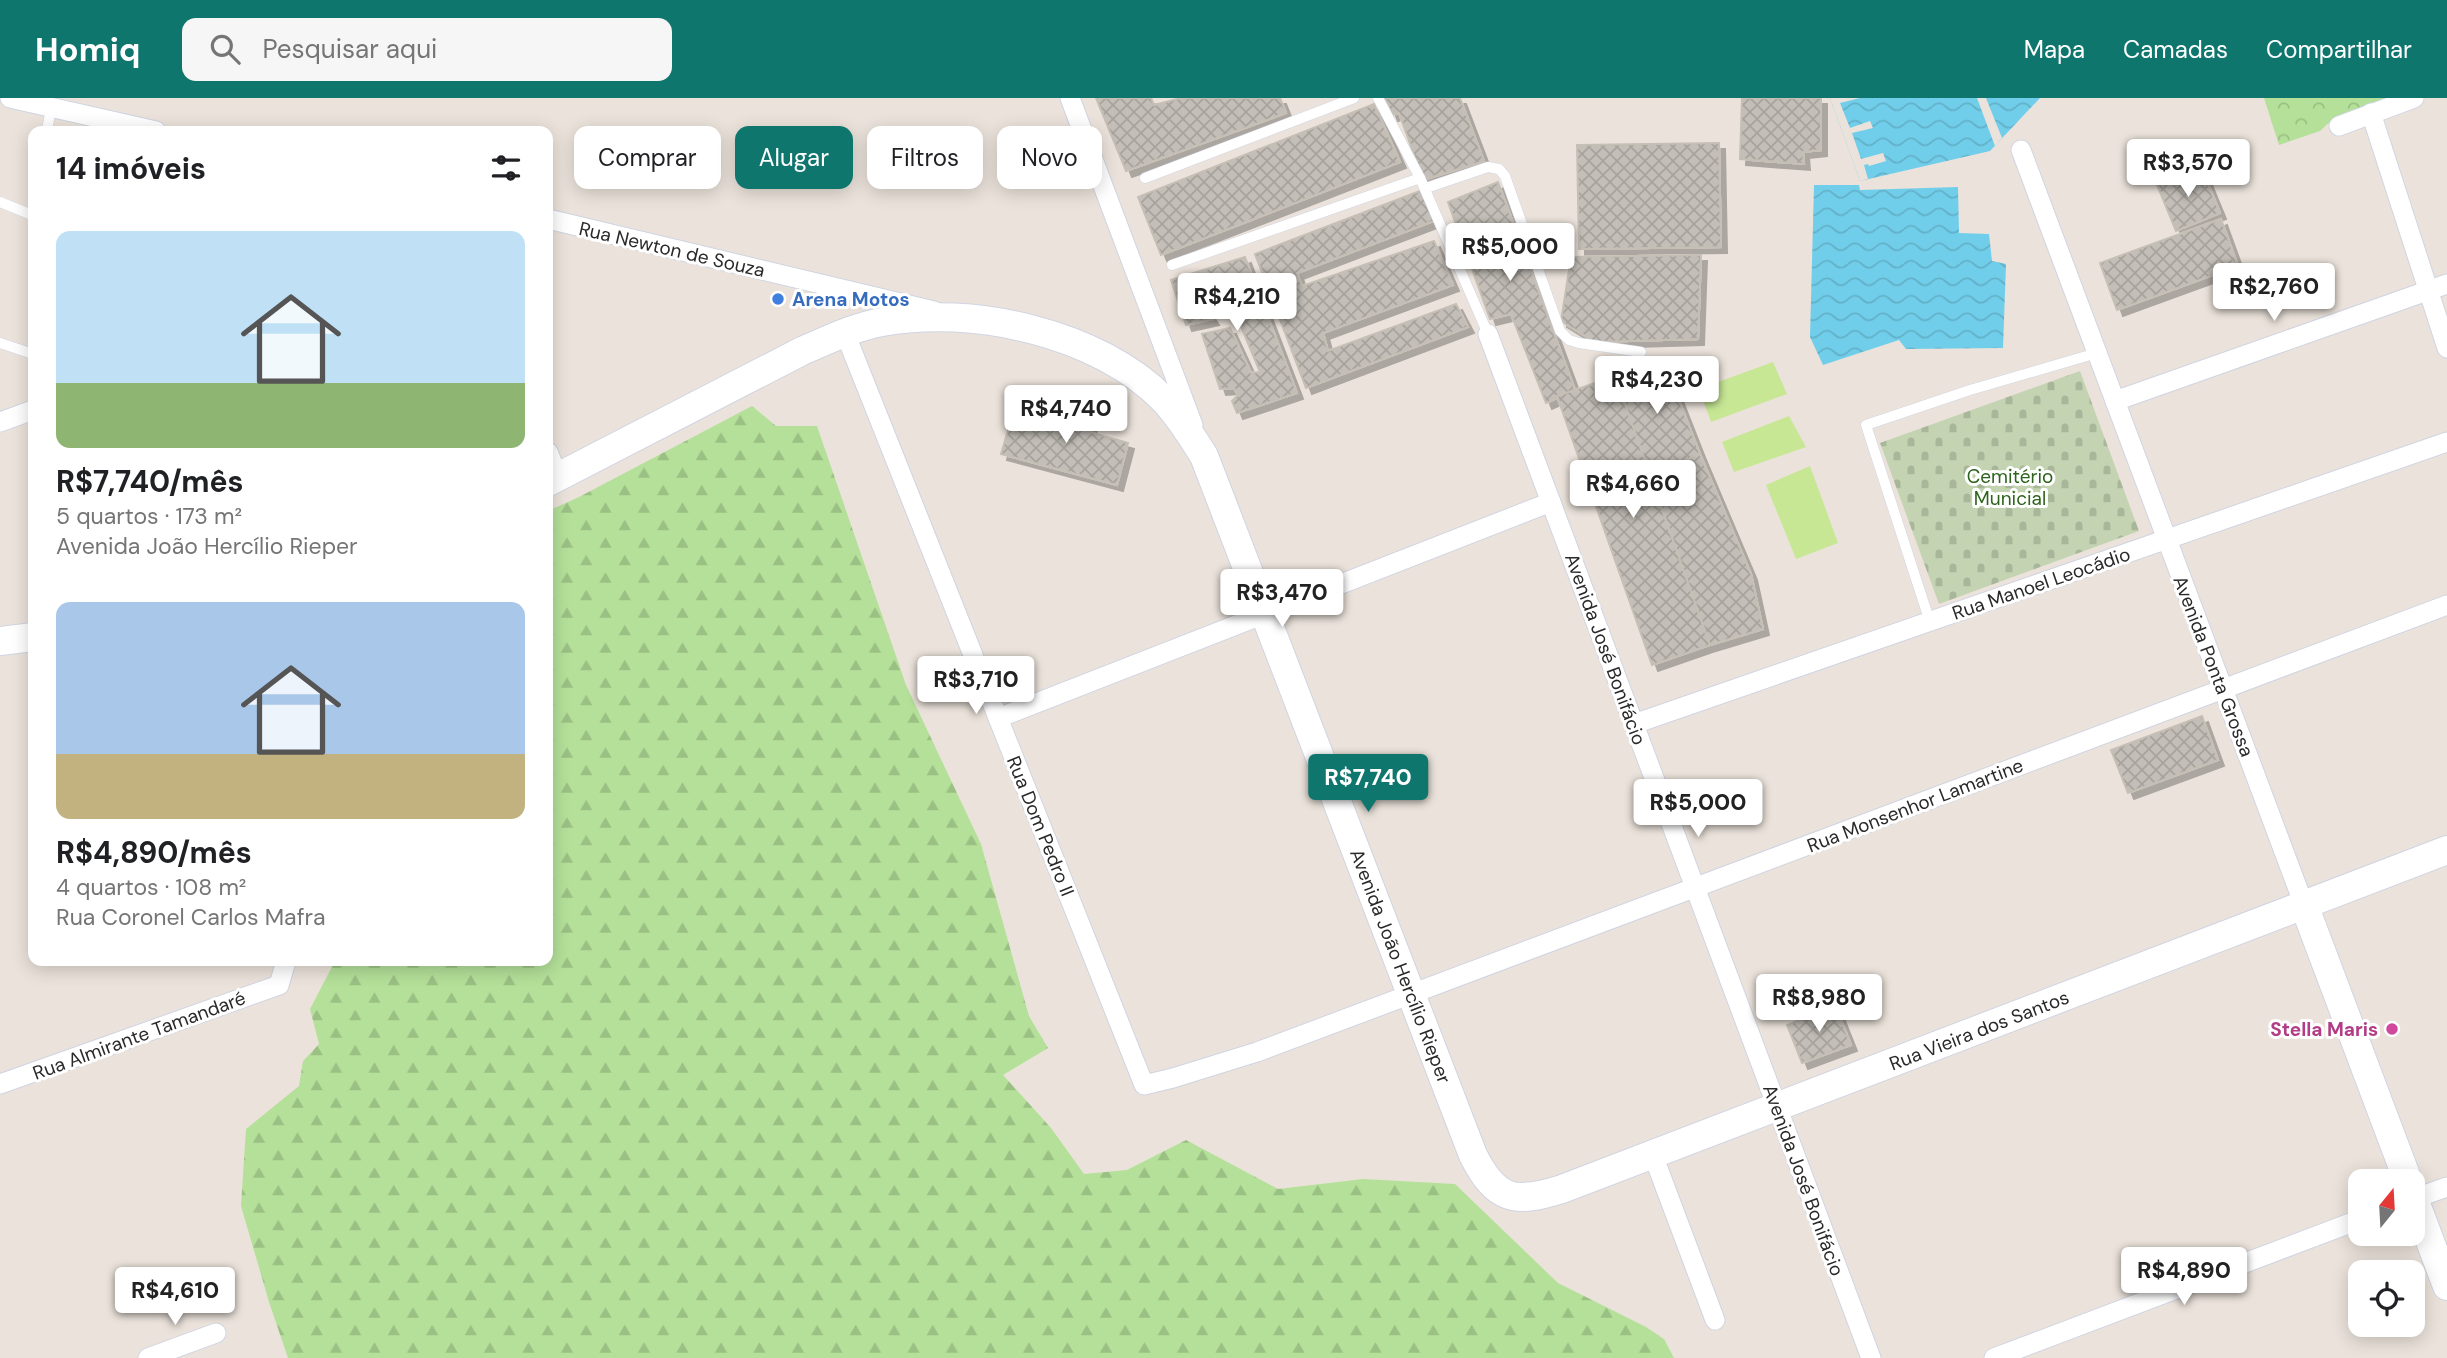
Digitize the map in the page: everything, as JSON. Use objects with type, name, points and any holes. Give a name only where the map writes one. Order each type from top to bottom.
[{"type":"main road","name":"Rua Newton de Souza","points":[[956,316],[1031,330],[1084,348],[1114,363],[1133,374],[1164,400],[1204,456]]},
{"type":"main road","points":[[553,469],[845,333],[880,322],[912,317],[956,316]]},
{"type":"main road","name":"Avenida João Hercílio Rieper","points":[[1204,456],[1473,1155],[1483,1176],[1496,1189],[1508,1195]]},
{"type":"main road","points":[[0,641],[28,638]]},
{"type":"main road","name":"Rua Vieira dos Santos","points":[[1508,1195],[1524,1198],[1539,1196],[1653,1155],[2447,850]]},
{"type":"main road","name":"Avenida Ponta Grossa","points":[[2304,905],[2403,1169]]},
{"type":"main road","name":"Avenida Ponta Grossa","points":[[2426,1231],[2447,1286]]},
{"type":"street","points":[[10,98],[51,107],[105,125]]},
{"type":"street","name":"Avenida João Hercílio Rieper","points":[[1070,98],[1204,456]]},
{"type":"street","points":[[2339,126],[2414,98]]},
{"type":"street","points":[[2371,113],[2438,287],[2447,348]]},
{"type":"street","name":"Avenida Ponta Grossa","points":[[2021,150],[2304,905]]},
{"type":"street","name":"Rua Newton de Souza","points":[[553,223],[956,316]]},
{"type":"street","points":[[2115,401],[2438,287]]},
{"type":"street","name":"Rua Dom Pedro II","points":[[845,333],[1144,1085]]},
{"type":"street","name":"Avenida José Bonifácio","points":[[1488,334],[1871,1358]]},
{"type":"street","points":[[0,422],[28,412]]},
{"type":"street","name":"Rua Manoel Leocádio","points":[[1634,724],[2447,442]]},
{"type":"street","points":[[998,718],[1551,502]]},
{"type":"street","name":"Rua Monsenhor Lamartine","points":[[1144,1085],[1225,1063],[2447,605]]},
{"type":"street","name":"Rua Almirante Tamandaré","points":[[0,1084],[279,985],[285,966]]},
{"type":"street","points":[[1653,1155],[1715,1320]]},
{"type":"street","points":[[2426,1191],[2447,1187]]},
{"type":"street","points":[[1994,1358],[2348,1224]]},
{"type":"street","points":[[148,1358],[216,1333]]},
{"type":"lane","points":[[1145,178],[1354,98]]},
{"type":"lane","points":[[1378,98],[1426,188],[1488,334]]},
{"type":"lane","points":[[48,126],[51,107]]},
{"type":"lane","points":[[1426,188],[1488,167],[1499,169],[1505,176],[1560,331],[1569,340],[1579,343],[1642,352]]},
{"type":"lane","points":[[1171,265],[1420,178]]},
{"type":"lane","points":[[0,202],[28,212]]},
{"type":"lane","points":[[0,343],[28,352]]},
{"type":"lane","points":[[1930,622],[1866,425],[1970,390],[2097,353]]},
{"type":"green space","points":[[2264,98],[2391,98],[2333,119],[2320,131],[2279,145]]},
{"type":"green space","points":[[1773,362],[1787,394],[1711,422],[1699,389]]},
{"type":"green space","name":"Cemitério Municial","points":[[2080,371],[2139,531],[1939,604],[1880,443]]},
{"type":"green space","points":[[752,406],[776,426],[817,426],[906,685],[981,844],[1029,1016],[1048,1048],[1003,1075],[1051,1128],[1084,1174],[1127,1170],[1186,1140],[1278,1189],[1363,1179],[1455,1184],[1558,1283],[1646,1327],[1664,1339],[1674,1358],[288,1358],[241,1206],[246,1129],[299,1086],[303,1061],[319,1044],[310,1009],[332,966],[553,966],[553,509]]},
{"type":"green space","points":[[1789,416],[1806,447],[1734,472],[1722,442]]},
{"type":"green space","points":[[1810,466],[1838,543],[1796,559],[1766,485]]},
{"type":"water","points":[[1830,98],[2040,98],[1990,151],[1860,181]]},
{"type":"water","points":[[1814,185],[1859,185],[1860,190],[1958,187],[1959,233],[1989,234],[1992,261],[2006,264],[2003,348],[1906,349],[1899,340],[1823,365],[1810,337]]},
{"type":"pier","points":[[1830,98],[1860,98],[1840,103],[1850,128],[1870,121],[1873,128],[1852,133],[1861,159],[1883,153],[1886,161],[1864,165],[1868,179],[1860,181]]},
{"type":"pier","points":[[1977,98],[1986,98],[2002,138],[1995,146]]},
{"type":"building","points":[[1096,98],[1151,98],[1154,105],[1181,98],[1280,98],[1286,113],[1126,171]]},
{"type":"building","points":[[1385,98],[1460,98],[1484,161],[1423,180],[1399,113],[1392,115]]},
{"type":"building","points":[[1742,98],[1821,98],[1821,150],[1803,152],[1804,164],[1740,159]]},
{"type":"building","points":[[1374,104],[1400,162],[1161,255],[1138,197]]},
{"type":"building","points":[[1719,143],[1721,247],[1579,249],[1577,145]]},
{"type":"building","points":[[2201,167],[2220,213],[2176,231],[2157,185]]},
{"type":"building","points":[[1498,182],[1575,390],[1546,403],[1511,314],[1490,319],[1448,202]]},
{"type":"building","points":[[1425,189],[1439,219],[1297,273],[1302,286],[1434,241],[1453,285],[1323,333],[1328,351],[1456,304],[1468,327],[1306,388],[1255,254]]},
{"type":"building","points":[[2221,219],[2238,266],[2117,310],[2100,263]]},
{"type":"building","points":[[1701,255],[1698,339],[1595,342],[1561,321],[1571,257]]},
{"type":"building","points":[[1245,257],[1297,393],[1237,413],[1232,401],[1238,395],[1234,388],[1220,389],[1202,334],[1230,328],[1251,373],[1260,372],[1230,300],[1205,307],[1213,319],[1186,325],[1171,280]]},
{"type":"building","points":[[1662,357],[1700,454],[1650,475],[1615,376]]},
{"type":"building","points":[[1615,376],[1710,645],[1652,665],[1557,396]]},
{"type":"building","points":[[1059,404],[1094,413],[1089,432],[1128,443],[1117,485],[1001,454],[1013,413],[1053,424]]},
{"type":"building","points":[[1700,454],[1751,574],[1763,629],[1710,645],[1650,475]]},
{"type":"building","points":[[2202,716],[2218,760],[2128,793],[2111,750]]},
{"type":"building","points":[[1835,1005],[1851,1045],[1802,1063],[1787,1025]]},
{"type":"place","name":"Arena Motos","points":[[778,299]]},
{"type":"place","name":"Stella Maris","points":[[2392,1029]]}]
